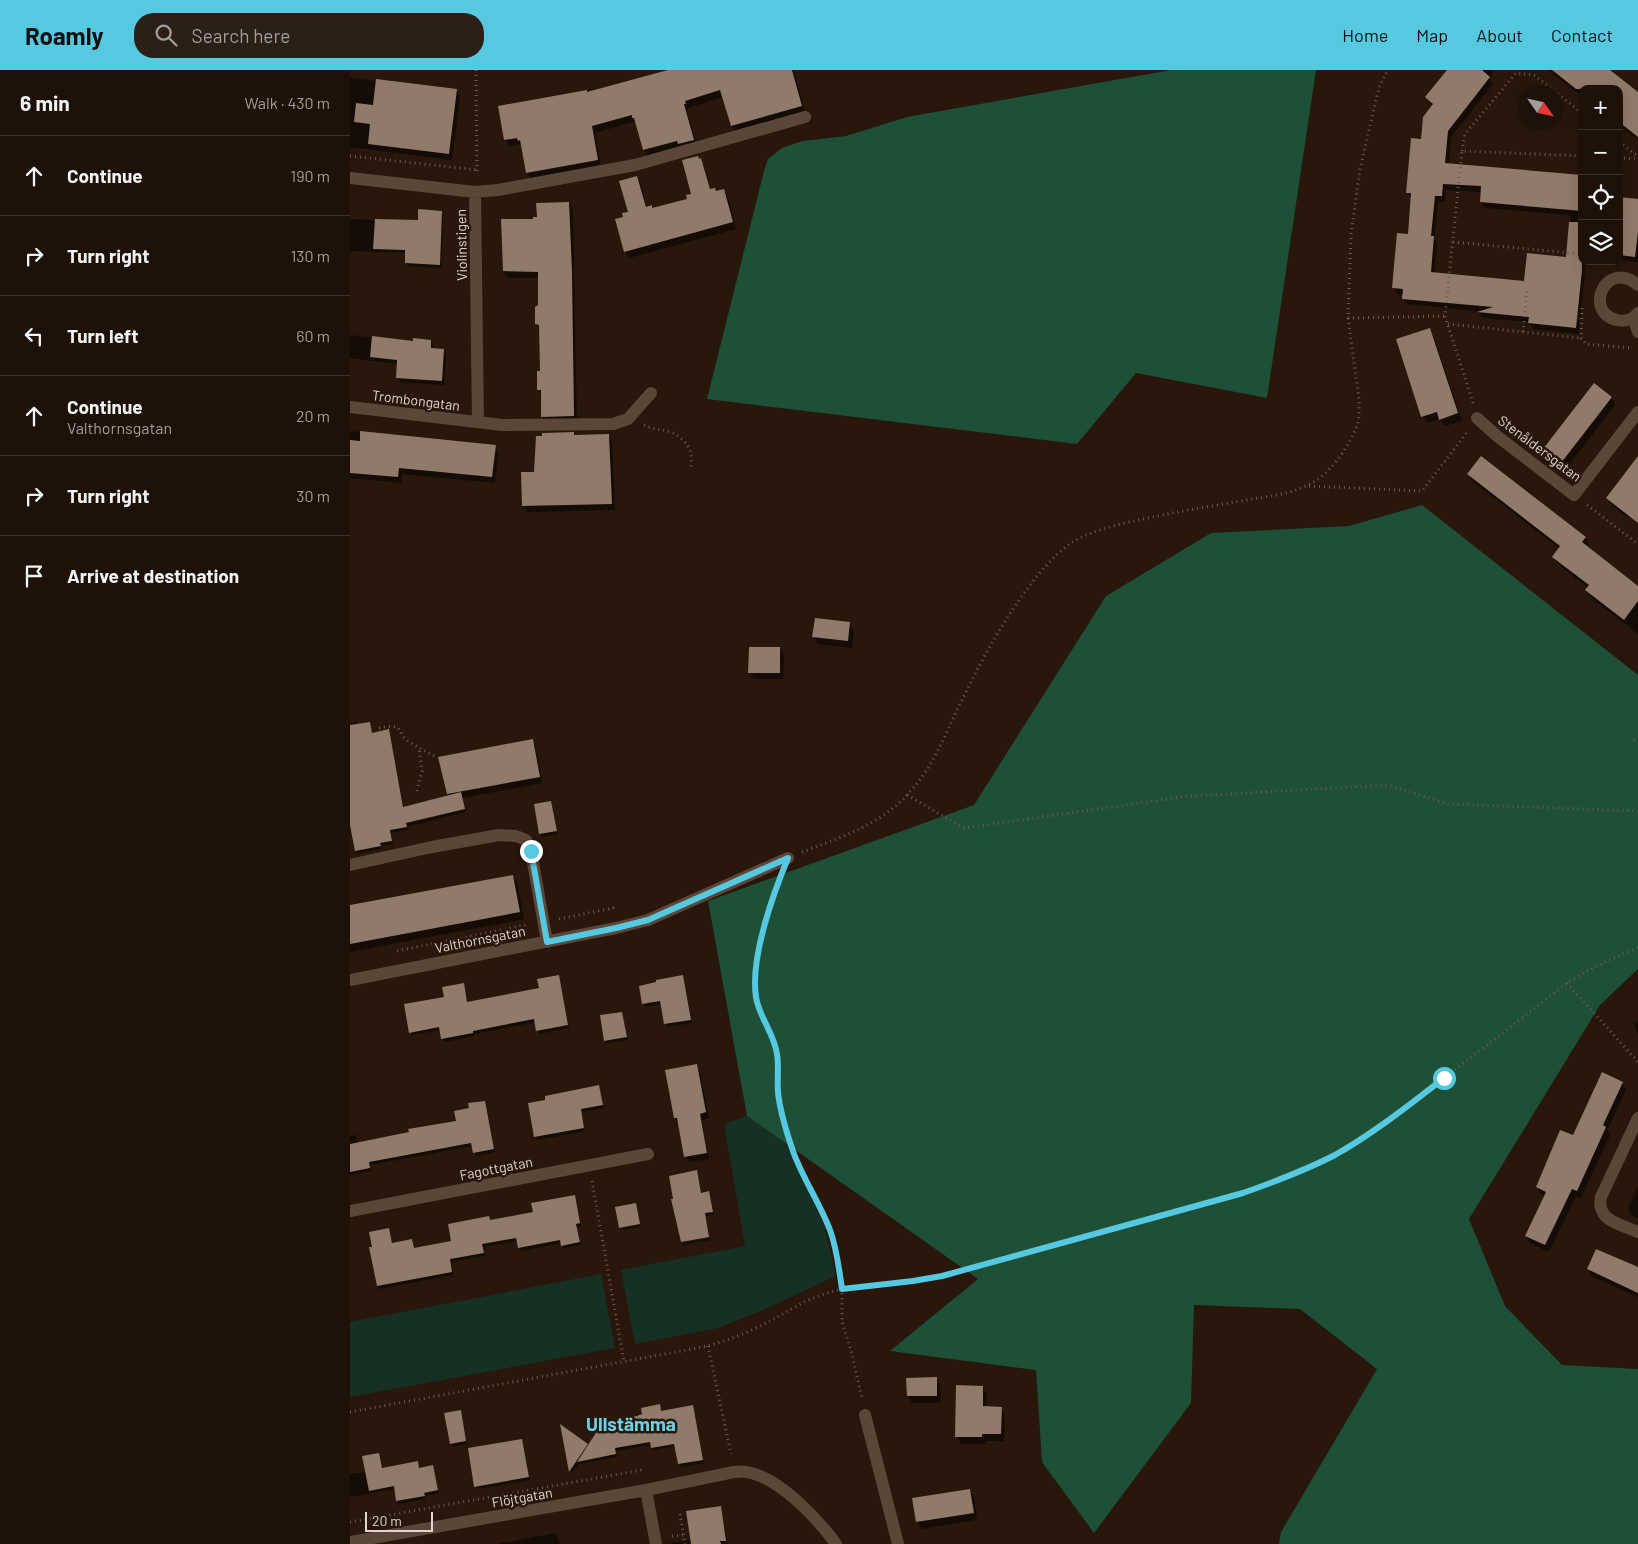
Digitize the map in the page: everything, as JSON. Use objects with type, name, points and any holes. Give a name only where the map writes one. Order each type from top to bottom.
[{"type":"street","name":"Violinstigen","points":[[478,422],[475,192],[536,184],[635,165],[805,117]]},
{"type":"street","points":[[350,178],[475,192]]},
{"type":"street","points":[[1638,285],[1624,277],[1615,278],[1602,289],[1600,297],[1600,305],[1604,313],[1611,318],[1619,321],[1635,315],[1638,332]]},
{"type":"street","points":[[478,422],[502,425],[613,424],[628,419],[634,414],[650,393]]},
{"type":"street","name":"Trombongatan","points":[[350,407],[478,422]]},
{"type":"street","name":"Stenåldersgatan","points":[[1477,418],[1497,436],[1574,495],[1638,412]]},
{"type":"street","points":[[350,865],[499,835],[516,836],[526,840],[531,851],[547,942]]},
{"type":"street","name":"Valthornsgatan","points":[[350,980],[547,942],[648,920],[788,858]]},
{"type":"street","points":[[1638,1118],[1599,1205],[1600,1211],[1604,1216],[1638,1232]]},
{"type":"street","name":"Fagottgatan","points":[[350,1211],[648,1154]]},
{"type":"street","points":[[866,1415],[898,1544]]},
{"type":"street","points":[[734,1472],[746,1472],[768,1479],[776,1484],[812,1517],[836,1544]]},
{"type":"street","name":"Flöjtgatan","points":[[350,1542],[646,1490],[734,1472]]},
{"type":"street","points":[[646,1490],[656,1544]]},
{"type":"path","points":[[475,192],[478,170],[476,70]]},
{"type":"path","points":[[866,1415],[851,1350],[842,1322],[842,1289],[838,1256],[830,1231],[789,1141],[778,1091],[777,1053],[771,1031],[762,1016],[756,998],[755,979],[758,953],[773,893],[788,858],[844,836],[875,820],[907,795],[924,775],[936,754],[980,662],[1015,604],[1055,557],[1072,543],[1089,534],[1109,527],[1291,492],[1317,481],[1337,461],[1358,425],[1359,399],[1348,318],[1351,235],[1360,169],[1379,87],[1388,70]]},
{"type":"path","points":[[1519,70],[1523,74]]},
{"type":"path","points":[[1308,486],[1422,491],[1477,418],[1445,316],[1465,134],[1516,73],[1534,75],[1578,110]]},
{"type":"path","points":[[1623,145],[1638,158]]},
{"type":"path","points":[[1462,151],[1578,156]]},
{"type":"path","points":[[350,156],[478,170]]},
{"type":"path","points":[[1623,158],[1638,158]]},
{"type":"path","points":[[1453,242],[1578,254]]},
{"type":"path","points":[[1524,332],[1527,290]]},
{"type":"path","points":[[1582,304],[1581,338],[1586,344],[1631,349],[1638,343]]},
{"type":"path","points":[[1348,318],[1445,316]]},
{"type":"path","points":[[1448,324],[1581,338]]},
{"type":"path","points":[[634,414],[641,423],[649,427],[676,434],[692,454],[690,466]]},
{"type":"path","points":[[1574,495],[1638,544]]},
{"type":"path","points":[[379,728],[392,725],[398,727],[408,742],[436,757]]},
{"type":"path","points":[[1634,740],[1638,738]]},
{"type":"path","points":[[417,791],[422,771],[419,748]]},
{"type":"path","points":[[907,795],[964,828],[1190,796],[1388,784],[1448,804],[1638,811]]},
{"type":"path","points":[[350,1412],[708,1346],[739,1336],[805,1302],[842,1289],[942,1276],[1243,1193],[1335,1155],[1389,1121],[1567,983],[1612,958],[1638,948]]},
{"type":"path","points":[[1567,983],[1638,1062]]},
{"type":"path","points":[[590,1166],[624,1362]]},
{"type":"path","points":[[708,1346],[734,1472]]},
{"type":"path","points":[[680,1514],[685,1544]]},
{"type":"green space","points":[[1171,70],[1316,70],[1267,398],[1136,373],[1077,444],[707,399],[764,171],[768,159],[782,148],[802,141],[846,136],[907,117]]},
{"type":"green space","points":[[1422,505],[1638,675],[1638,969],[1600,1005],[1469,1219],[1505,1306],[1562,1365],[1638,1369],[1638,1544],[1279,1544],[1281,1532],[1377,1369],[1300,1309],[1194,1305],[1191,1403],[1094,1533],[1042,1462],[1036,1370],[890,1351],[978,1279],[747,1116],[708,901],[974,805],[1106,596],[1211,533],[1349,526]]},
{"type":"green space","points":[[747,1116],[786,1143],[825,1228],[836,1276],[763,1310],[718,1328],[635,1344],[621,1270],[745,1246],[724,1124]]},
{"type":"green space","points":[[601,1274],[615,1348],[350,1397],[350,1322]]},
{"type":"building","points":[[668,70],[792,70],[802,106],[731,126],[720,90],[685,101],[686,104],[684,104],[694,140],[678,144],[677,141],[643,150],[632,115],[592,126],[598,160],[526,173],[520,140],[518,141],[517,138],[504,140],[498,106],[587,90],[587,92]]},
{"type":"building","points":[[1447,70],[1482,70],[1490,77],[1448,131],[1445,163],[1578,175],[1578,211],[1480,202],[1481,186],[1443,184],[1442,196],[1435,196],[1431,236],[1434,236],[1431,272],[1524,281],[1527,253],[1566,257],[1569,222],[1578,222],[1578,265],[1582,265],[1582,270],[1576,328],[1528,323],[1529,317],[1477,312],[1493,307],[1402,299],[1403,289],[1392,288],[1397,233],[1408,234],[1411,193],[1406,193],[1411,138],[1421,139],[1423,117],[1433,104],[1425,97]]},
{"type":"building","points":[[1552,70],[1610,70],[1638,92],[1638,137],[1623,125],[1623,85],[1578,85],[1578,89]]},
{"type":"building","points":[[376,79],[457,89],[449,154],[368,144],[370,124],[354,122],[356,103],[373,105]]},
{"type":"building","points":[[698,156],[699,159],[701,158],[710,189],[715,188],[716,191],[724,189],[733,222],[624,252],[615,219],[623,217],[622,213],[628,212],[619,181],[637,176],[646,207],[652,205],[652,208],[687,199],[686,195],[691,194],[682,160]]},
{"type":"building","points":[[1623,197],[1638,199],[1638,232],[1635,257],[1623,256]]},
{"type":"building","points":[[569,202],[574,416],[541,417],[541,390],[537,390],[537,371],[540,371],[539,325],[535,324],[535,307],[538,305],[538,272],[503,271],[501,219],[533,219],[533,217],[537,217],[536,203]]},
{"type":"building","points":[[418,209],[442,211],[440,265],[405,263],[405,250],[373,249],[375,219],[418,220]]},
{"type":"building","points":[[1430,328],[1458,413],[1439,420],[1437,412],[1421,417],[1396,339]]},
{"type":"building","points":[[372,336],[413,341],[413,338],[431,340],[431,348],[444,349],[442,381],[396,378],[397,360],[370,357]]},
{"type":"building","points":[[1594,383],[1612,397],[1561,463],[1543,449]]},
{"type":"building","points":[[360,431],[496,445],[492,477],[399,468],[398,477],[350,473],[350,440],[360,441]]},
{"type":"building","points":[[574,432],[574,435],[609,434],[612,504],[522,506],[521,472],[534,472],[536,436],[542,436],[542,433]]},
{"type":"building","points":[[1481,456],[1586,537],[1582,542],[1638,586],[1638,601],[1624,620],[1585,590],[1589,585],[1552,557],[1560,546],[1467,474]]},
{"type":"building","points":[[1638,456],[1638,523],[1606,498]]},
{"type":"building","points":[[815,618],[850,622],[848,641],[812,637]]},
{"type":"building","points":[[749,647],[780,647],[780,673],[748,673]]},
{"type":"building","points":[[370,722],[372,733],[389,729],[403,807],[461,792],[465,809],[406,823],[407,827],[390,830],[392,841],[380,843],[381,846],[355,851],[350,825],[350,725]]},
{"type":"building","points":[[533,739],[540,777],[447,794],[438,757]]},
{"type":"building","points":[[551,801],[557,831],[539,834],[534,804]]},
{"type":"building","points":[[513,875],[520,912],[350,944],[350,905]]},
{"type":"building","points":[[559,975],[568,1025],[536,1031],[534,1019],[441,1039],[439,1027],[409,1033],[404,1004],[444,997],[442,987],[464,983],[467,1002],[539,988],[537,979]]},
{"type":"building","points":[[683,975],[691,1020],[664,1024],[660,1001],[642,1004],[639,986],[656,982],[656,980]]},
{"type":"building","points":[[622,1012],[627,1037],[604,1041],[600,1015]]},
{"type":"building","points":[[697,1064],[706,1112],[700,1114],[707,1153],[684,1157],[665,1070]]},
{"type":"building","points":[[1602,1072],[1623,1082],[1603,1125],[1606,1127],[1577,1191],[1572,1189],[1545,1245],[1525,1236],[1546,1192],[1536,1187],[1560,1130],[1573,1135]]},
{"type":"building","points":[[599,1085],[603,1105],[581,1109],[584,1128],[534,1137],[528,1103],[545,1100],[545,1096]]},
{"type":"building","points":[[485,1101],[494,1149],[473,1153],[471,1143],[369,1162],[370,1168],[350,1172],[350,1144],[409,1132],[408,1129],[456,1121],[454,1111],[469,1108],[468,1103]]},
{"type":"building","points":[[697,1170],[701,1193],[709,1191],[713,1212],[705,1213],[709,1237],[681,1242],[671,1199],[673,1199],[669,1176]]},
{"type":"building","points":[[575,1195],[580,1223],[576,1224],[580,1242],[561,1246],[560,1240],[518,1248],[516,1238],[482,1244],[484,1253],[450,1259],[452,1272],[377,1286],[369,1247],[372,1247],[369,1232],[389,1228],[392,1243],[412,1239],[414,1248],[451,1241],[448,1224],[489,1216],[490,1220],[533,1212],[531,1203]]},
{"type":"building","points":[[636,1203],[640,1224],[619,1228],[615,1207]]},
{"type":"building","points":[[1596,1249],[1638,1267],[1638,1293],[1587,1269]]},
{"type":"building","points":[[937,1377],[937,1396],[907,1396],[906,1378]]},
{"type":"building","points":[[956,1385],[983,1386],[983,1406],[1002,1407],[1001,1434],[982,1434],[982,1437],[955,1437]]},
{"type":"building","points":[[660,1404],[661,1411],[693,1405],[703,1460],[678,1464],[674,1444],[651,1448],[650,1442],[615,1448],[616,1454],[577,1462],[603,1422],[637,1416],[642,1414],[641,1408]]},
{"type":"building","points":[[461,1410],[466,1441],[450,1444],[444,1413]]},
{"type":"building","points":[[560,1424],[588,1444],[569,1472]]},
{"type":"building","points":[[522,1439],[529,1477],[474,1487],[468,1448]]},
{"type":"building","points":[[379,1453],[382,1468],[418,1461],[419,1468],[433,1465],[438,1490],[424,1493],[425,1496],[396,1501],[394,1486],[369,1491],[362,1456]]},
{"type":"building","points":[[970,1489],[974,1513],[916,1522],[912,1498]]},
{"type":"building","points":[[721,1506],[726,1541],[720,1541],[721,1544],[691,1544],[686,1511]]},
{"type":"district","name":"Ullstämma","points":[[631,1423]]},
{"type":"route","points":[[531,851],[547,942],[648,920],[788,858],[773,893],[758,953],[755,979],[756,998],[762,1016],[771,1031],[777,1053],[778,1091],[789,1141],[830,1231],[838,1256],[842,1289],[942,1276],[1243,1193],[1276,1181],[1335,1155],[1389,1121],[1444,1078]]}]
